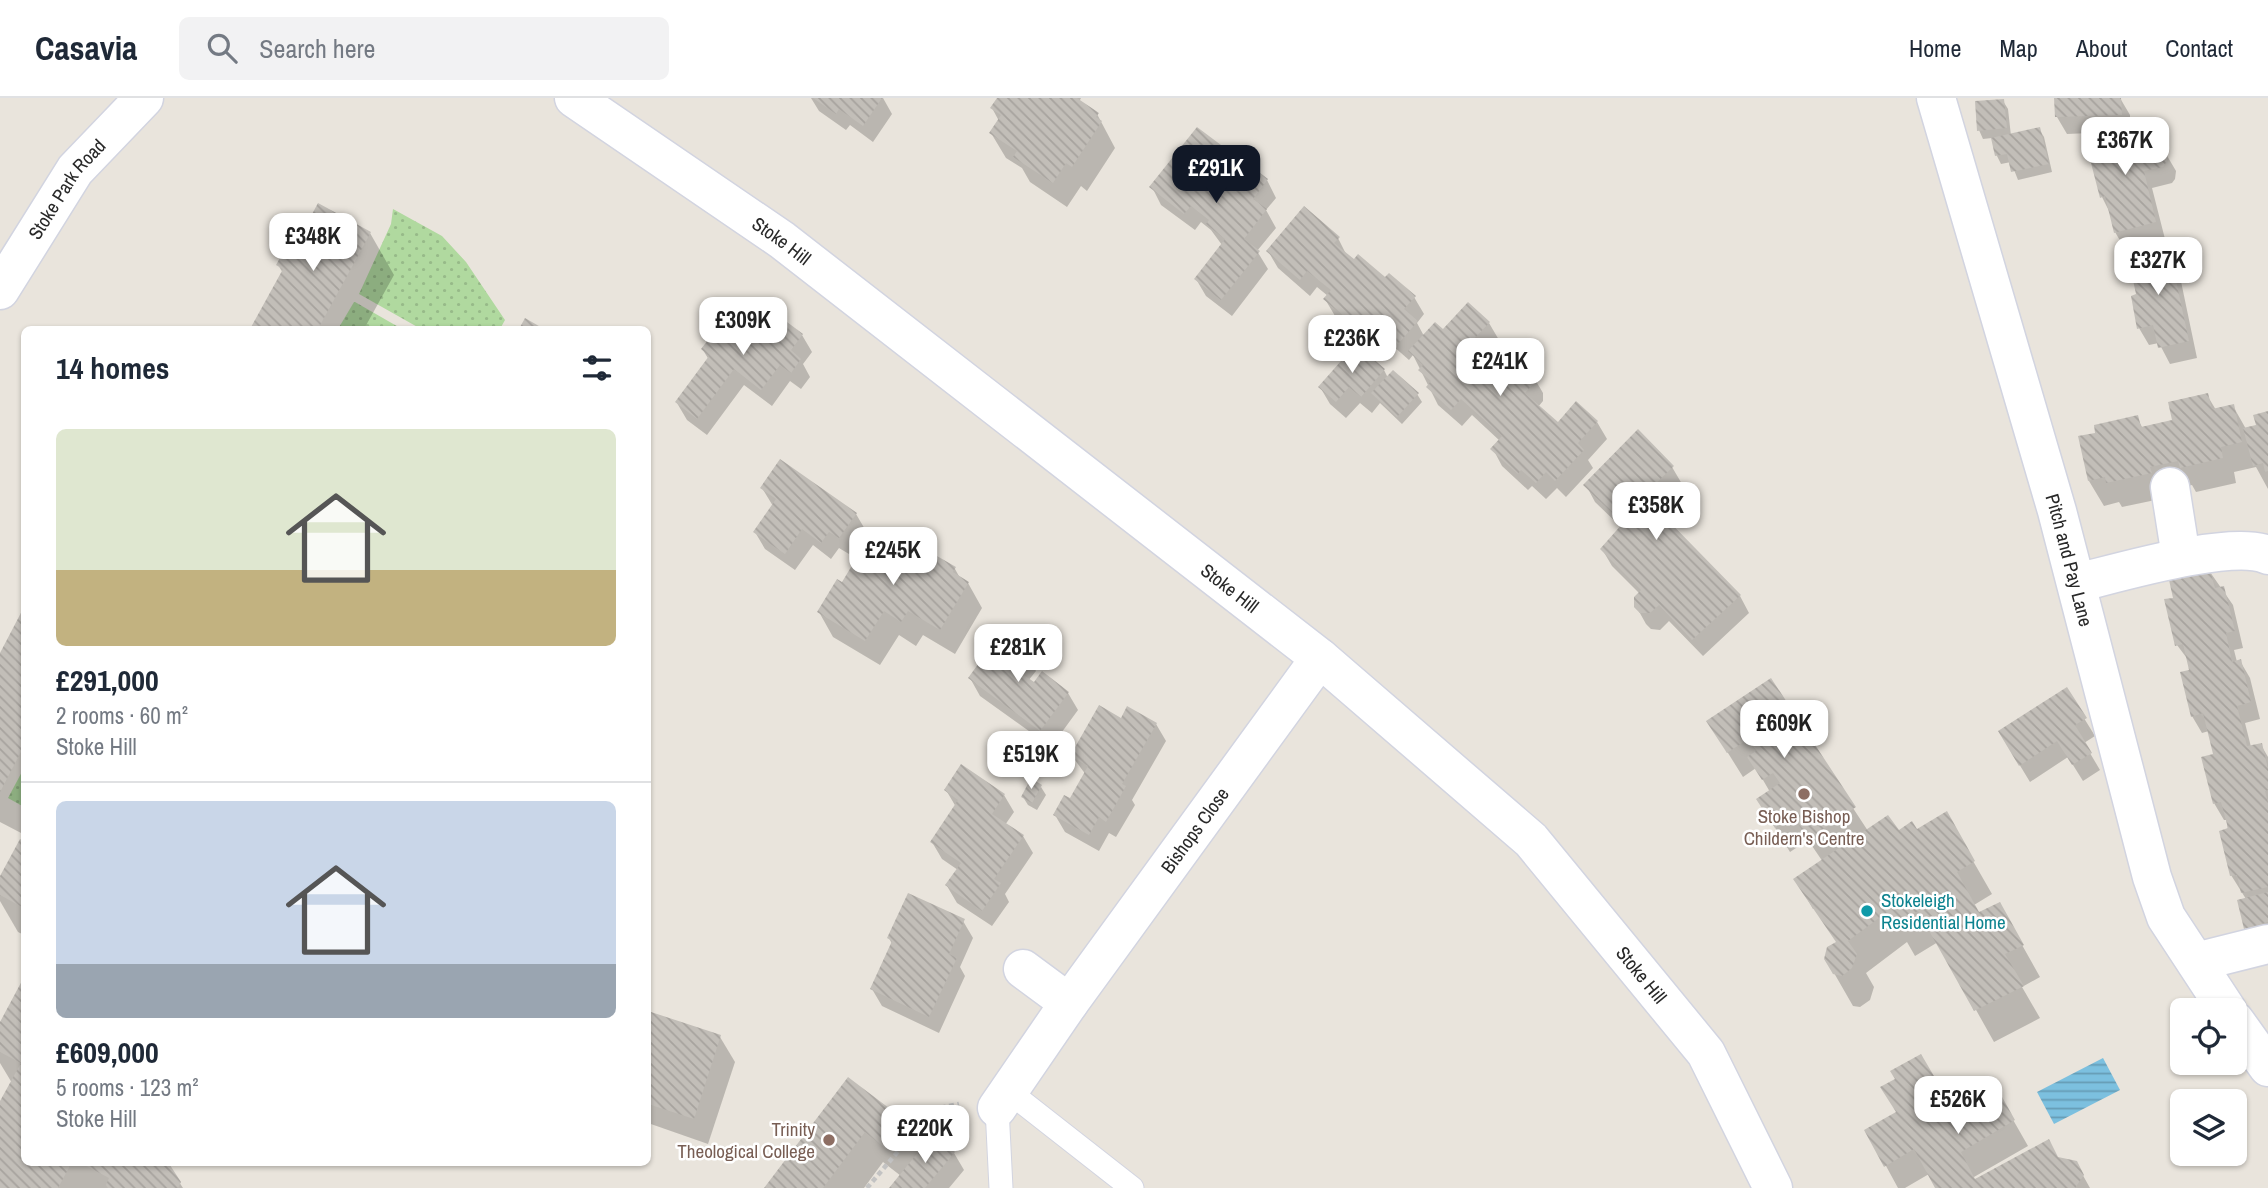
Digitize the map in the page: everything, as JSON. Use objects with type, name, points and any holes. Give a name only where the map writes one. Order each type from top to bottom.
[{"type":"street","name":"Stoke Park Road","points":[[0,290],[75,170],[144,98]]},
{"type":"street","name":"Stoke Hill","points":[[574,98],[782,240],[1320,658],[1531,840],[1706,1052],[1773,1188]]},
{"type":"street","name":"Pitch and Pay Lane","points":[[1936,98],[2077,583],[2152,877],[2166,917],[2219,998]]},
{"type":"street","points":[[2169,487],[2181,558]]},
{"type":"street","points":[[2077,583],[2181,558],[2252,550],[2268,553]]},
{"type":"street","name":"Bishops Close","points":[[1002,1099],[1320,658]]},
{"type":"street","points":[[2196,962],[2268,944]]},
{"type":"street","points":[[1023,969],[1069,1003]]},
{"type":"street","points":[[2247,1038],[2268,1067]]},
{"type":"lane","points":[[1001,1188],[1002,1099]]},
{"type":"lane","points":[[1002,1099],[1132,1188]]},
{"type":"path","points":[[867,1188],[934,1109],[1002,1099]]},
{"type":"green space","points":[[393,209],[442,236],[466,262],[505,320],[502,326],[416,326],[359,294],[391,224]]},
{"type":"green space","points":[[355,302],[397,326],[340,326]]},
{"type":"green space","points":[[21,774],[21,805],[8,798]]},
{"type":"water","points":[[2103,1058],[2120,1090],[2054,1124],[2037,1092]]},
{"type":"building","points":[[813,98],[882,98],[863,126],[839,109],[836,114]]},
{"type":"building","points":[[997,98],[1077,98],[1099,113],[1096,117],[1102,121],[1072,167],[1066,163],[1053,183],[1013,157],[1017,151],[989,133],[1001,115],[990,108]]},
{"type":"building","points":[[2054,98],[2121,98],[2122,115],[2055,117]]},
{"type":"building","points":[[2004,99],[2007,128],[1977,131],[1975,101]]},
{"type":"building","points":[[1197,127],[1225,148],[1217,157],[1231,168],[1239,157],[1268,179],[1253,199],[1267,209],[1244,239],[1260,251],[1221,300],[1194,279],[1225,239],[1206,224],[1209,220],[1191,206],[1184,214],[1149,187]]},
{"type":"building","points":[[2040,127],[2049,164],[2011,172],[2007,154],[1995,156],[1991,138]]},
{"type":"building","points":[[2132,127],[2138,149],[2157,144],[2167,153],[2167,161],[2163,167],[2144,171],[2156,222],[2114,233],[2105,196],[2100,198],[2091,163],[2095,162],[2089,138]]},
{"type":"building","points":[[318,203],[371,232],[320,326],[252,326],[283,269],[276,265],[286,247],[293,250]]},
{"type":"building","points":[[1304,206],[1340,237],[1334,243],[1354,259],[1358,254],[1385,277],[1389,273],[1416,296],[1404,309],[1418,321],[1398,344],[1365,315],[1356,326],[1323,299],[1331,290],[1307,271],[1300,280],[1266,251]]},
{"type":"building","points":[[2169,248],[2189,341],[2158,348],[2153,325],[2137,329],[2131,296],[2136,294],[2128,257]]},
{"type":"building","points":[[759,301],[803,334],[791,350],[801,359],[791,373],[780,365],[761,390],[734,369],[697,419],[675,402],[709,356],[701,349],[718,327],[732,337]]},
{"type":"building","points":[[1468,302],[1490,322],[1471,342],[1505,372],[1514,362],[1525,365],[1534,375],[1534,383],[1525,393],[1558,422],[1576,401],[1598,421],[1578,443],[1584,450],[1555,481],[1546,472],[1536,483],[1521,470],[1518,474],[1490,449],[1502,436],[1461,399],[1451,410],[1426,387],[1431,381],[1418,370],[1423,365],[1408,351],[1435,322],[1443,329]]},
{"type":"building","points":[[525,318],[539,326],[521,326]]},
{"type":"building","points":[[1356,344],[1385,369],[1361,397],[1349,387],[1336,402],[1318,387]]},
{"type":"building","points":[[1393,370],[1419,393],[1397,417],[1371,393]]},
{"type":"building","points":[[2208,393],[2212,409],[2234,404],[2242,442],[2221,447],[2223,458],[2180,468],[2178,461],[2150,467],[2152,473],[2106,483],[2105,477],[2088,481],[2078,436],[2095,433],[2094,425],[2138,415],[2141,427],[2172,420],[2168,402]]},
{"type":"building","points":[[2268,411],[2268,471],[2265,472],[2263,463],[2253,466],[2243,428],[2256,425],[2253,415]]},
{"type":"building","points":[[1638,429],[1674,466],[1649,490],[1659,499],[1653,505],[1741,595],[1692,640],[1659,605],[1650,613],[1640,613],[1634,607],[1634,597],[1641,590],[1600,549],[1623,523],[1583,485]]},
{"type":"building","points":[[780,459],[857,513],[839,538],[829,532],[821,543],[802,529],[785,554],[753,532],[776,499],[760,488]]},
{"type":"building","points":[[874,529],[886,536],[890,530],[916,544],[913,550],[927,558],[930,552],[956,567],[953,572],[969,582],[940,630],[908,611],[901,622],[884,611],[865,641],[817,612],[837,579],[842,582]]},
{"type":"building","points":[[2210,570],[2215,588],[2224,586],[2235,631],[2226,633],[2232,662],[2241,659],[2251,702],[2237,706],[2247,746],[2262,743],[2268,769],[2268,790],[2265,791],[2268,803],[2268,887],[2241,893],[2237,875],[2230,876],[2219,831],[2228,828],[2221,802],[2213,804],[2201,757],[2213,754],[2203,713],[2191,717],[2180,672],[2189,670],[2183,644],[2175,646],[2164,599],[2173,598],[2169,580]]},
{"type":"building","points":[[21,613],[21,752],[0,792],[0,653]]},
{"type":"building","points":[[1001,633],[1027,653],[1015,669],[1034,682],[1042,671],[1069,692],[1040,731],[968,678]]},
{"type":"building","points":[[1771,678],[1856,807],[1808,839],[1793,816],[1775,828],[1756,799],[1780,783],[1773,773],[1762,780],[1747,757],[1756,751],[1748,739],[1727,753],[1706,721]]},
{"type":"building","points":[[2067,687],[2087,718],[2075,725],[2092,753],[2072,765],[2057,741],[2019,766],[1998,731]]},
{"type":"building","points":[[1099,705],[1121,718],[1127,706],[1157,723],[1122,784],[1126,786],[1106,822],[1099,817],[1089,835],[1053,815],[1064,795],[1070,798],[1088,766],[1070,756]]},
{"type":"building","points":[[961,764],[1005,794],[992,814],[1024,835],[994,879],[1001,883],[982,911],[945,885],[961,863],[930,842],[958,800],[944,790]]},
{"type":"building","points":[[1031,778],[1042,785],[1032,803],[1021,797]]},
{"type":"building","name":"Stokeleigh Residential Home","points":[[1947,811],[1975,861],[1957,872],[1979,912],[2000,902],[2024,945],[2005,954],[2024,986],[1974,1011],[1918,911],[1895,925],[1887,912],[1848,941],[1857,954],[1852,968],[1842,976],[1833,974],[1824,959],[1827,947],[1836,942],[1793,879],[1888,815],[1899,830],[1912,821],[1917,829]]},
{"type":"building","points":[[21,840],[21,906],[0,895],[0,876]]},
{"type":"building","points":[[2268,892],[2268,922],[2244,929],[2237,900]]},
{"type":"building","points":[[908,893],[965,919],[949,954],[957,958],[929,1017],[870,989],[892,941],[887,938]]},
{"type":"building","points":[[21,983],[21,1063],[0,1052],[0,1022]]},
{"type":"building","points":[[651,1012],[721,1035],[694,1119],[651,1105]]},
{"type":"building","points":[[1921,1054],[1954,1110],[1997,1088],[2015,1120],[1961,1152],[1975,1179],[2049,1139],[2058,1157],[2077,1161],[2084,1175],[2075,1188],[1935,1188],[1914,1149],[1884,1167],[1864,1130],[1896,1112],[1880,1087],[1895,1079],[1890,1071]]},
{"type":"building","points":[[21,1063],[21,1166],[70,1166],[58,1188],[0,1188],[0,1101]]},
{"type":"building","name":"Trinity Theological College","points":[[848,1077],[906,1121],[886,1149],[865,1132],[823,1188],[764,1188]]},
{"type":"building","points":[[933,1134],[955,1152],[925,1188],[889,1188]]},
{"type":"building","points":[[86,1166],[171,1166],[181,1182],[178,1188],[108,1188],[106,1185],[109,1178]]},
{"type":"place","name":"Stoke Bishop Childern's Centre","points":[[1804,794]]},
{"type":"place","name":"Stokeleigh Residential Home","points":[[1867,911]]},
{"type":"place","name":"Trinity Theological College","points":[[829,1140]]}]
